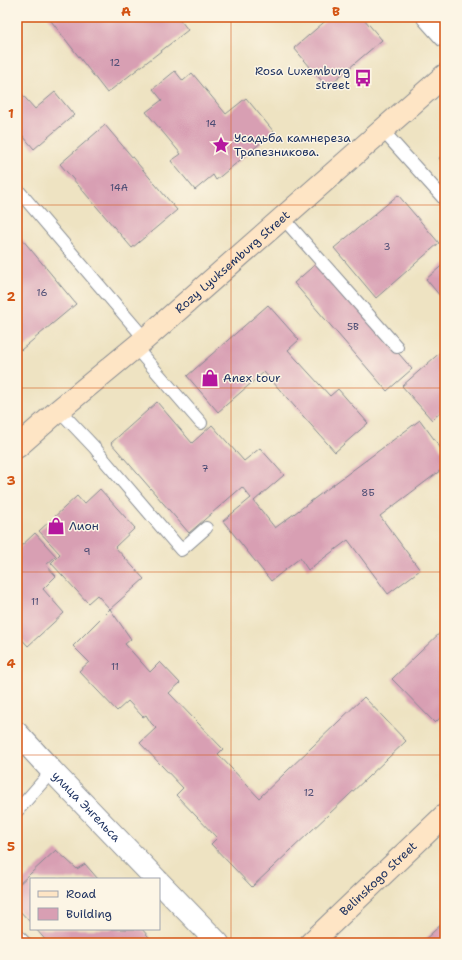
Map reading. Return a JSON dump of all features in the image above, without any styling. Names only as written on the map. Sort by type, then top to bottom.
[{"type":"main road","name":"Rozy Lyuksemburg Street","points":[[17,447],[140,343],[445,75]]},
{"type":"main road","name":"Belinskogo Street","points":[[311,943],[445,814]]},
{"type":"street","points":[[428,17],[445,36]]},
{"type":"street","name":"улица Энгельса","points":[[17,733],[52,772],[155,878]]},
{"type":"street","points":[[160,883],[218,943]]},
{"type":"lane","points":[[383,131],[445,200]]},
{"type":"lane","points":[[17,189],[140,343],[201,423]]},
{"type":"lane","points":[[283,218],[397,347]]},
{"type":"lane","points":[[59,410],[95,448],[181,550],[206,528]]},
{"type":"lane","points":[[17,811],[52,772]]},
{"type":"lane","points":[[17,935],[25,943]]},
{"type":"building","points":[[48,17],[178,17],[188,30],[107,93]]},
{"type":"building","points":[[330,17],[367,17],[364,19],[382,40],[327,87],[294,48]]},
{"type":"building","points":[[175,71],[183,81],[192,73],[226,114],[246,98],[274,132],[216,180],[213,175],[195,190],[171,161],[181,154],[146,112],[162,100],[153,89]]},
{"type":"building","points":[[19,91],[35,109],[55,92],[74,115],[34,149],[17,129],[17,92]]},
{"type":"building","points":[[105,125],[177,210],[132,248],[60,164]]},
{"type":"building","points":[[445,153],[445,166],[439,158]]},
{"type":"building","points":[[398,195],[439,243],[376,298],[334,248]]},
{"type":"building","points":[[17,233],[76,304],[21,350],[17,345]]},
{"type":"building","points":[[319,261],[412,369],[387,391],[294,283]]},
{"type":"building","points":[[445,263],[445,302],[426,279]]},
{"type":"building","points":[[268,305],[299,340],[288,350],[330,396],[338,389],[368,423],[335,452],[264,372],[218,412],[187,376]]},
{"type":"building","points":[[443,350],[445,352],[445,408],[432,420],[402,386]]},
{"type":"building","points":[[157,402],[192,443],[212,425],[244,461],[260,448],[284,475],[254,501],[275,528],[420,420],[445,454],[445,467],[380,516],[420,570],[388,594],[348,540],[308,570],[300,558],[271,581],[223,521],[251,498],[242,487],[189,533],[111,443]]},
{"type":"building","points":[[100,489],[135,528],[115,547],[144,579],[110,609],[97,595],[88,603],[51,563],[60,554],[39,531],[77,496],[84,504]]},
{"type":"building","points":[[35,533],[56,556],[46,565],[56,576],[43,589],[64,613],[28,646],[17,634],[17,550]]},
{"type":"building","points":[[110,609],[131,639],[125,644],[150,672],[160,662],[180,683],[169,693],[223,749],[218,754],[259,798],[364,697],[406,741],[252,887],[211,844],[217,838],[176,795],[183,788],[140,743],[156,728],[146,715],[143,717],[128,701],[117,711],[79,671],[89,662],[73,646]]},
{"type":"building","points":[[445,628],[445,713],[435,723],[392,679]]},
{"type":"building","points":[[56,850],[77,869],[85,864],[97,878],[30,878],[30,922],[17,908],[17,886]]},
{"type":"building","points":[[445,921],[445,943],[421,943]]},
{"type":"building","points":[[37,930],[143,930],[154,943],[48,943]]},
{"type":"place","name":"Rosa Luxemburg street","points":[[363,78]]},
{"type":"place","name":"Усадьба камнереза Трапезникова.","points":[[221,145]]},
{"type":"place","name":"Anex tour","points":[[210,378]]},
{"type":"place","name":"Лион","points":[[56,526]]}]
